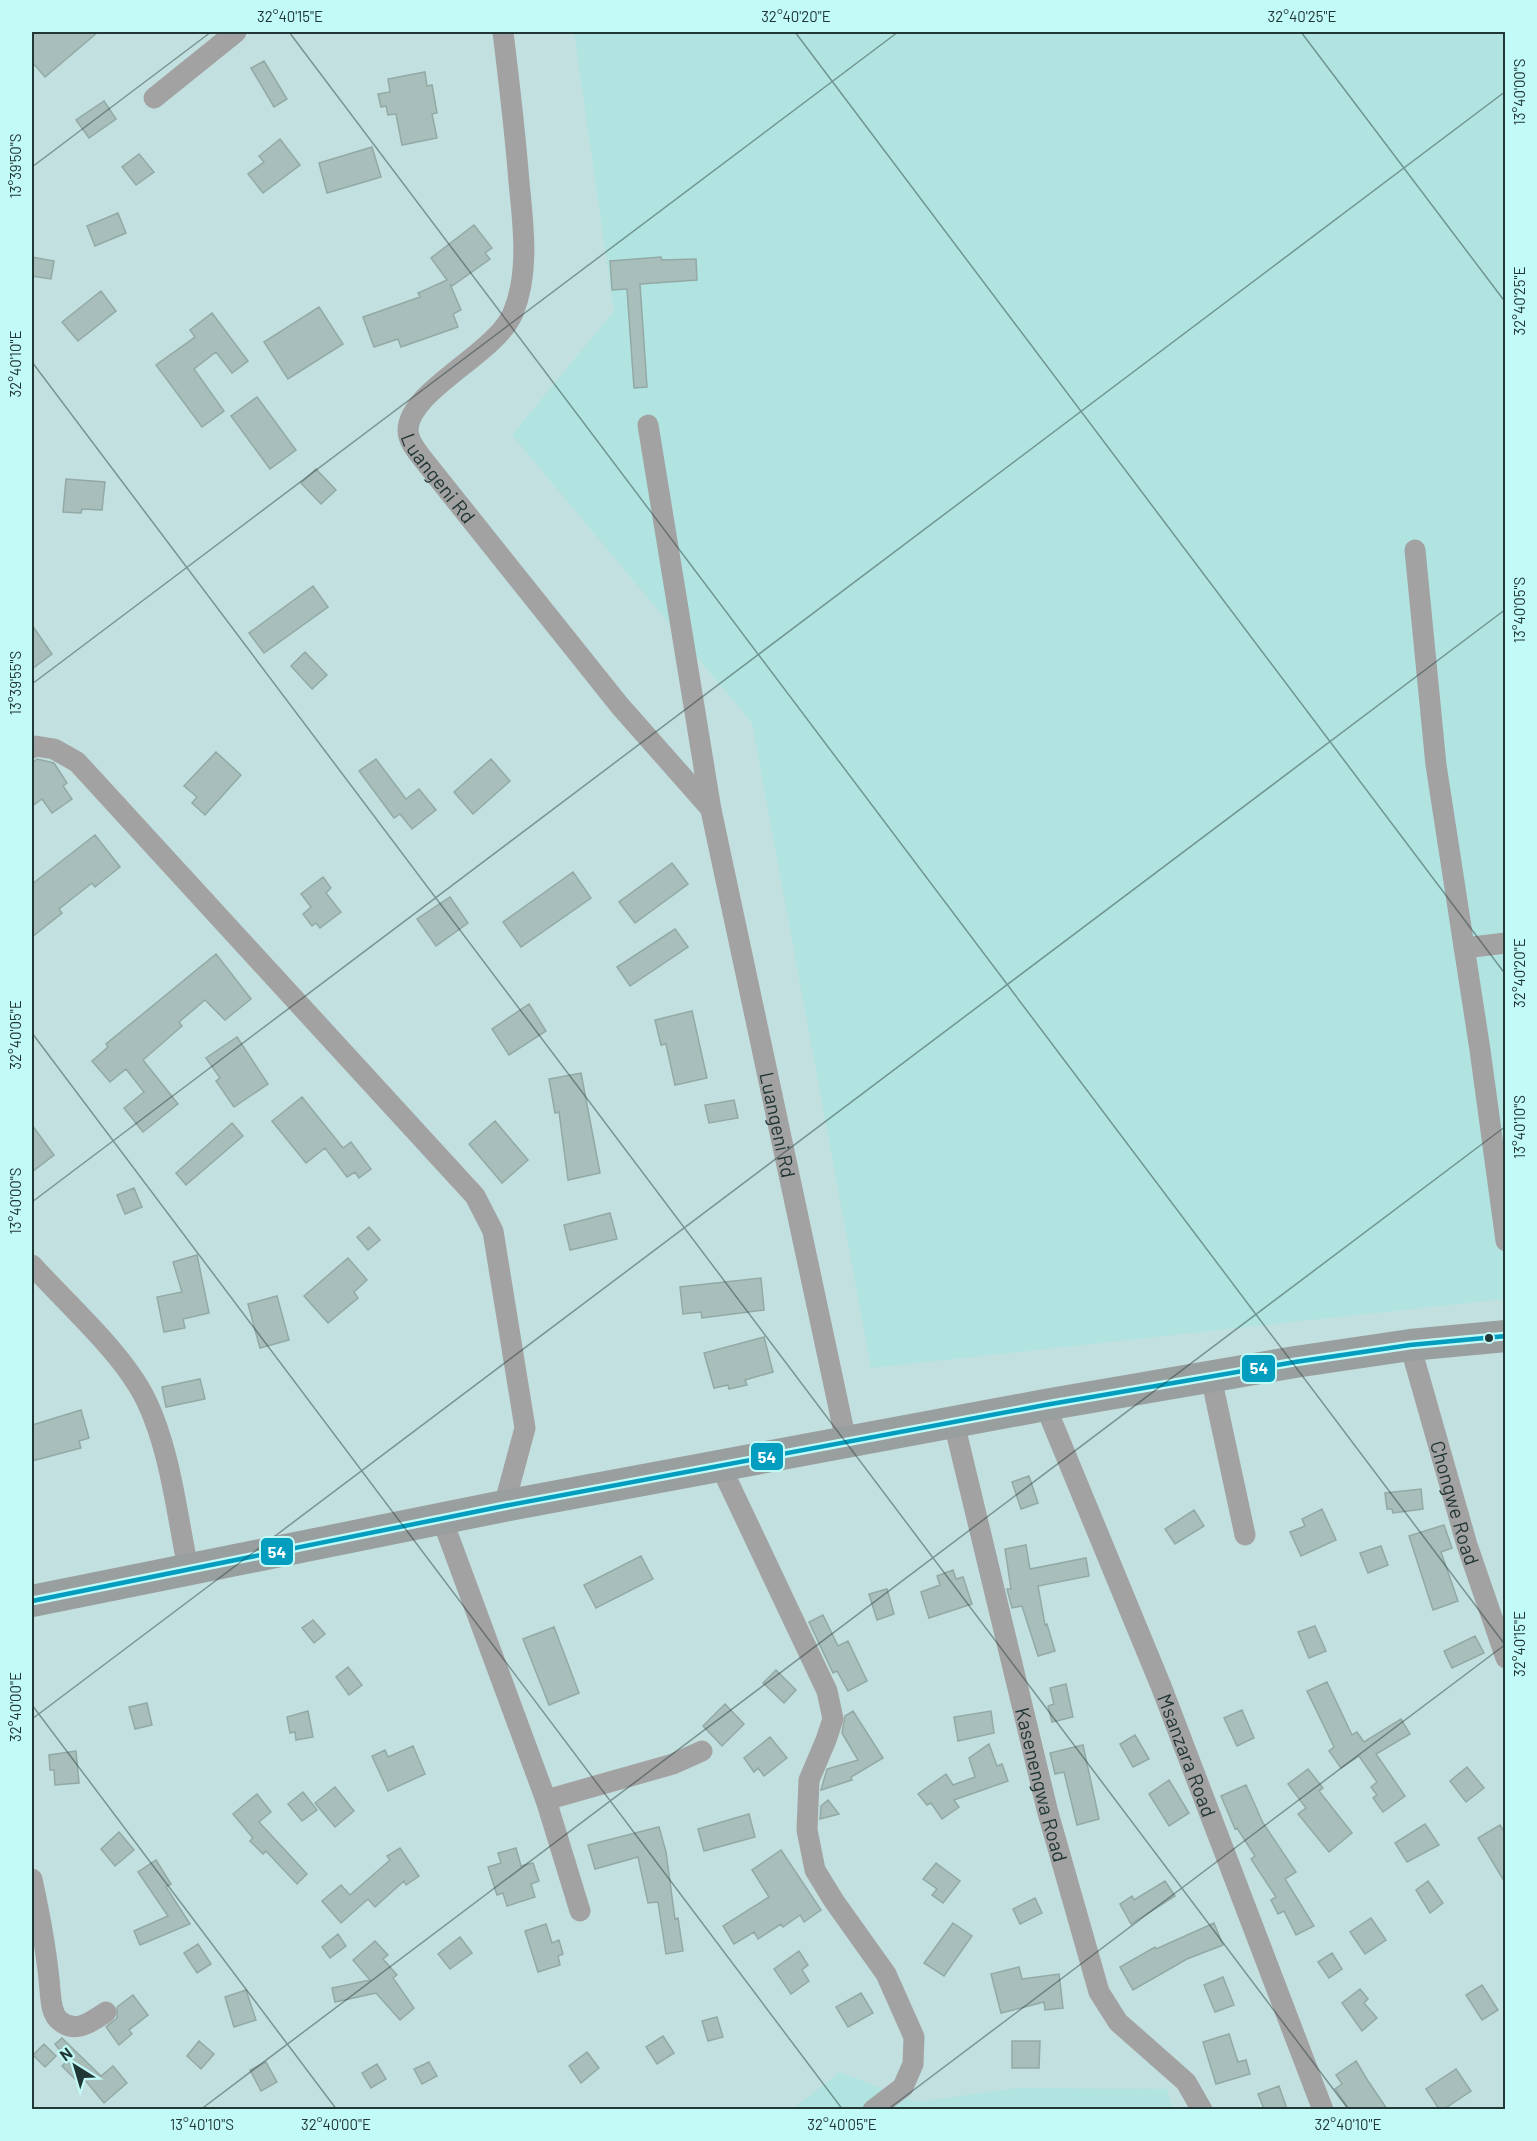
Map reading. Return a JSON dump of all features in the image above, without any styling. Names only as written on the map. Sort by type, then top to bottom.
[{"type":"highway","points":[[32,1601],[504,1506],[1045,1405],[1410,1345],[1506,1336]]},
{"type":"street","points":[[154,98],[236,32]]},
{"type":"street","name":"Luangeni Rd","points":[[503,32],[523,226],[522,278],[518,298],[513,314],[494,340],[418,406],[409,427],[409,438],[422,458],[620,706],[711,810]]},
{"type":"street","name":"Luangeni Rd","points":[[648,425],[711,810],[846,1441]]},
{"type":"street","points":[[1414,550],[1436,765],[1506,1241]]},
{"type":"street","points":[[32,748],[35,746],[54,749],[77,762],[475,1196],[493,1231],[525,1428],[504,1506]]},
{"type":"street","points":[[1464,948],[1506,943]]},
{"type":"street","points":[[32,1265],[128,1369],[146,1401],[160,1435],[188,1568]]},
{"type":"street","name":"Chongwe Road","points":[[1410,1345],[1467,1545],[1506,1658]]},
{"type":"street","points":[[1211,1377],[1245,1535]]},
{"type":"street","name":"Msanzara Road","points":[[1045,1405],[1161,1686],[1323,2109]]},
{"type":"street","name":"Kasenengwa Road","points":[[954,1423],[1048,1813],[1099,1992],[1118,2022],[1186,2082],[1202,2109]]},
{"type":"street","points":[[721,1467],[827,1691],[832,1719],[826,1740],[808,1780],[807,1830],[815,1870],[886,1974],[914,2037],[913,2064],[903,2087],[873,2109]]},
{"type":"street","points":[[442,1519],[546,1800],[580,1911]]},
{"type":"street","points":[[546,1800],[673,1764],[702,1751]]},
{"type":"street","points":[[32,1879],[45,1937],[52,2006],[58,2019],[69,2026],[83,2027],[106,2012]]},
{"type":"shaded area","points":[[574,32],[1505,32],[1505,1299],[871,1368],[752,723],[512,435],[614,311]]},
{"type":"shaded area","points":[[840,2072],[917,2102],[1018,2088],[1167,2089],[1173,2109],[791,2110]]},
{"type":"building","points":[[32,32],[98,32],[45,77],[32,62]]},
{"type":"building","points":[[264,61],[287,99],[274,107],[251,68]]},
{"type":"building","points":[[425,72],[427,86],[432,85],[437,113],[432,114],[437,138],[402,145],[396,114],[388,115],[386,106],[381,107],[378,94],[390,92],[388,79]]},
{"type":"building","points":[[104,101],[116,119],[89,138],[76,120]]},
{"type":"building","points":[[280,139],[300,165],[263,193],[248,174],[264,162],[259,156]]},
{"type":"building","points":[[372,147],[381,177],[327,193],[319,163]]},
{"type":"building","points":[[139,154],[154,172],[136,185],[122,167]]},
{"type":"building","points":[[118,213],[126,233],[95,246],[87,226]]},
{"type":"building","points":[[474,225],[492,248],[485,253],[490,259],[452,286],[450,284],[461,310],[453,314],[458,327],[401,347],[398,339],[374,347],[363,317],[420,297],[418,293],[447,280],[431,258]]},
{"type":"building","points":[[32,257],[54,261],[51,279],[32,276]]},
{"type":"building","points":[[661,257],[662,260],[696,259],[697,280],[640,284],[647,387],[634,388],[627,289],[612,290],[610,261]]},
{"type":"building","points":[[101,291],[116,311],[78,341],[62,322]]},
{"type":"building","points":[[319,307],[343,344],[288,379],[264,342]]},
{"type":"building","points":[[212,313],[248,361],[232,373],[216,352],[194,369],[224,411],[202,427],[156,365],[195,337],[190,330]]},
{"type":"building","points":[[257,397],[296,450],[270,469],[231,416]]},
{"type":"building","points":[[316,469],[336,490],[321,504],[301,483]]},
{"type":"building","points":[[66,479],[105,482],[102,510],[82,509],[81,513],[63,512]]},
{"type":"building","points":[[313,586],[328,607],[264,653],[249,633]]},
{"type":"building","points":[[32,625],[52,654],[32,669]]},
{"type":"building","points":[[305,652],[327,675],[312,689],[291,666]]},
{"type":"building","points":[[216,752],[241,775],[205,815],[192,803],[197,797],[184,786]]},
{"type":"building","points":[[37,759],[54,763],[67,783],[63,786],[72,799],[52,813],[42,799],[32,806],[32,763]]},
{"type":"building","points":[[376,759],[406,799],[419,789],[436,810],[412,829],[400,814],[394,818],[359,771]]},
{"type":"building","points":[[491,759],[510,781],[473,814],[454,792]]},
{"type":"building","points":[[95,835],[120,867],[95,887],[92,883],[59,909],[62,913],[32,937],[32,884]]},
{"type":"building","points":[[672,863],[688,884],[635,923],[619,902]]},
{"type":"building","points":[[573,872],[591,898],[521,947],[503,922]]},
{"type":"building","points":[[323,877],[331,888],[326,893],[341,912],[320,928],[316,923],[312,926],[303,914],[311,907],[301,894]]},
{"type":"building","points":[[450,897],[468,923],[436,946],[417,919]]},
{"type":"building","points":[[675,929],[688,947],[630,986],[617,967]]},
{"type":"building","points":[[216,954],[251,999],[225,1020],[205,1000],[179,1022],[182,1026],[143,1060],[178,1104],[143,1132],[124,1108],[144,1092],[126,1069],[110,1082],[92,1061],[108,1047],[106,1044]]},
{"type":"building","points":[[529,1004],[546,1031],[509,1055],[492,1029]]},
{"type":"building","points":[[692,1011],[707,1078],[675,1085],[666,1044],[661,1045],[655,1020]]},
{"type":"building","points":[[237,1037],[268,1084],[234,1107],[216,1081],[220,1078],[206,1058]]},
{"type":"building","points":[[581,1073],[600,1173],[568,1180],[559,1112],[555,1113],[549,1079]]},
{"type":"building","points":[[302,1097],[343,1148],[351,1142],[371,1169],[359,1178],[355,1172],[347,1177],[325,1148],[306,1163],[272,1121]]},
{"type":"building","points":[[734,1100],[738,1118],[709,1123],[705,1105]]},
{"type":"building","points":[[495,1121],[528,1160],[502,1183],[469,1144]]},
{"type":"building","points":[[232,1123],[243,1136],[186,1185],[176,1173]]},
{"type":"building","points":[[32,1125],[54,1155],[32,1172]]},
{"type":"building","points":[[134,1188],[142,1207],[125,1214],[117,1195]]},
{"type":"building","points":[[610,1213],[617,1239],[570,1250],[564,1225]]},
{"type":"building","points":[[369,1227],[380,1240],[368,1250],[357,1237]]},
{"type":"building","points":[[197,1255],[209,1313],[183,1319],[185,1328],[164,1332],[157,1297],[182,1292],[173,1262]]},
{"type":"building","points":[[348,1258],[367,1280],[354,1292],[358,1298],[328,1323],[304,1296]]},
{"type":"building","points":[[761,1278],[764,1310],[702,1318],[701,1312],[683,1314],[680,1287]]},
{"type":"building","points":[[277,1296],[289,1340],[260,1348],[248,1304]]},
{"type":"building","points":[[764,1337],[773,1372],[745,1380],[747,1385],[729,1389],[728,1385],[714,1388],[704,1353]]},
{"type":"building","points":[[200,1379],[205,1399],[166,1407],[162,1387]]},
{"type":"building","points":[[81,1410],[89,1438],[79,1441],[81,1448],[32,1461],[32,1425]]},
{"type":"building","points":[[1029,1476],[1038,1503],[1021,1509],[1012,1482]]},
{"type":"building","points":[[1421,1489],[1423,1509],[1393,1513],[1392,1509],[1387,1509],[1385,1493]]},
{"type":"building","points":[[1322,1509],[1336,1540],[1301,1556],[1290,1532],[1305,1526],[1302,1519]]},
{"type":"building","points":[[1194,1510],[1204,1526],[1175,1544],[1165,1529]]},
{"type":"building","points":[[1444,1525],[1452,1548],[1441,1552],[1458,1601],[1433,1610],[1409,1536]]},
{"type":"building","points":[[1026,1545],[1030,1569],[1086,1558],[1089,1576],[1038,1586],[1045,1625],[1047,1624],[1055,1651],[1038,1656],[1022,1606],[1012,1608],[1007,1589],[1011,1589],[1005,1549]]},
{"type":"building","points":[[1381,1546],[1388,1565],[1368,1573],[1360,1553]]},
{"type":"building","points":[[641,1556],[653,1579],[596,1608],[584,1585]]},
{"type":"building","points":[[953,1570],[956,1579],[963,1577],[972,1604],[929,1618],[921,1592],[940,1585],[937,1576]]},
{"type":"building","points":[[887,1589],[894,1614],[877,1620],[869,1594]]},
{"type":"building","points":[[823,1615],[838,1646],[848,1641],[867,1681],[848,1691],[837,1671],[833,1673],[809,1622]]},
{"type":"building","points":[[313,1620],[325,1634],[314,1643],[302,1628]]},
{"type":"building","points":[[1315,1626],[1326,1651],[1309,1658],[1298,1632]]},
{"type":"building","points":[[554,1627],[579,1693],[549,1705],[523,1639]]},
{"type":"building","points":[[1475,1636],[1484,1653],[1452,1668],[1444,1651]]},
{"type":"building","points":[[348,1667],[362,1685],[349,1695],[336,1677]]},
{"type":"building","points":[[776,1670],[796,1690],[784,1703],[763,1683]]},
{"type":"building","points":[[1327,1682],[1352,1735],[1357,1732],[1364,1742],[1401,1719],[1410,1734],[1376,1754],[1405,1796],[1383,1812],[1373,1798],[1377,1795],[1371,1787],[1377,1782],[1359,1756],[1341,1768],[1329,1751],[1334,1747],[1307,1691]]},
{"type":"building","points":[[1066,1684],[1073,1717],[1052,1722],[1048,1706],[1054,1704],[1050,1688]]},
{"type":"building","points":[[147,1703],[152,1725],[135,1729],[129,1707]]},
{"type":"building","points":[[725,1704],[744,1724],[722,1746],[703,1726]]},
{"type":"building","points":[[1242,1710],[1254,1738],[1237,1746],[1224,1718]]},
{"type":"building","points":[[308,1711],[313,1737],[296,1740],[295,1732],[290,1733],[287,1717]]},
{"type":"building","points":[[853,1711],[883,1758],[851,1777],[852,1780],[821,1790],[827,1769],[858,1760],[842,1733],[845,1716]]},
{"type":"building","points":[[991,1711],[994,1733],[958,1741],[954,1717]]},
{"type":"building","points":[[1135,1735],[1149,1759],[1133,1767],[1120,1744]]},
{"type":"building","points":[[770,1737],[787,1758],[764,1776],[758,1768],[754,1772],[744,1758]]},
{"type":"building","points":[[989,1744],[997,1766],[1002,1764],[1008,1781],[954,1800],[959,1807],[942,1819],[931,1803],[927,1805],[918,1794],[946,1774],[953,1785],[975,1777],[969,1758]]},
{"type":"building","points":[[1083,1745],[1099,1819],[1077,1825],[1064,1772],[1055,1774],[1050,1753]]},
{"type":"building","points":[[413,1746],[425,1774],[388,1791],[372,1756],[385,1750],[388,1757]]},
{"type":"building","points":[[76,1751],[79,1783],[55,1785],[54,1770],[50,1770],[49,1755]]},
{"type":"building","points":[[1467,1767],[1484,1788],[1466,1802],[1450,1781]]},
{"type":"building","points":[[1308,1769],[1323,1788],[1319,1791],[1352,1833],[1329,1852],[1298,1814],[1306,1808],[1288,1784]]},
{"type":"building","points":[[1169,1780],[1189,1813],[1169,1826],[1149,1794]]},
{"type":"building","points":[[1246,1785],[1263,1823],[1296,1872],[1285,1879],[1314,1926],[1296,1935],[1284,1911],[1278,1914],[1271,1900],[1276,1897],[1251,1859],[1255,1856],[1237,1828],[1235,1829],[1221,1796]]},
{"type":"building","points":[[335,1787],[354,1811],[335,1827],[315,1803]]},
{"type":"building","points":[[303,1792],[317,1810],[302,1821],[288,1804]]},
{"type":"building","points":[[257,1794],[271,1812],[259,1822],[307,1874],[297,1884],[266,1851],[263,1854],[250,1841],[253,1838],[233,1814]]},
{"type":"building","points":[[828,1800],[839,1814],[820,1819],[821,1806]]},
{"type":"building","points":[[749,1814],[755,1837],[704,1851],[698,1829]]},
{"type":"building","points":[[1425,1824],[1439,1845],[1407,1862],[1395,1843]]},
{"type":"building","points":[[1500,1825],[1506,1835],[1506,1884],[1478,1838]]},
{"type":"building","points":[[659,1827],[666,1852],[675,1919],[678,1918],[683,1951],[666,1954],[658,1902],[648,1903],[638,1857],[595,1869],[588,1845]]},
{"type":"building","points":[[119,1832],[134,1850],[115,1866],[101,1849]]},
{"type":"building","points":[[400,1848],[419,1876],[406,1885],[404,1881],[375,1907],[368,1899],[341,1923],[322,1901],[341,1885],[350,1895],[390,1860],[387,1856]]},
{"type":"building","points":[[516,1848],[521,1866],[533,1863],[539,1881],[531,1884],[535,1897],[507,1906],[503,1893],[497,1895],[488,1867],[501,1863],[498,1853]]},
{"type":"building","points":[[781,1850],[821,1910],[804,1922],[800,1915],[783,1927],[781,1924],[758,1939],[754,1932],[734,1944],[723,1926],[769,1897],[752,1870]]},
{"type":"building","points":[[156,1860],[171,1884],[166,1887],[190,1924],[140,1945],[134,1931],[168,1916],[138,1872]]},
{"type":"building","points":[[936,1863],[960,1881],[943,1903],[932,1895],[937,1889],[923,1879]]},
{"type":"building","points":[[1165,1881],[1175,1896],[1131,1924],[1120,1904],[1132,1896],[1134,1900]]},
{"type":"building","points":[[1428,1881],[1443,1903],[1430,1913],[1416,1890]]},
{"type":"building","points":[[1035,1898],[1042,1913],[1020,1924],[1013,1909]]},
{"type":"building","points":[[1371,1918],[1386,1940],[1365,1954],[1350,1932]]},
{"type":"building","points":[[953,1923],[972,1936],[944,1976],[924,1963]]},
{"type":"building","points":[[1214,1923],[1223,1945],[1187,1959],[1133,1990],[1120,1967],[1155,1947],[1156,1949]]},
{"type":"building","points":[[546,1924],[552,1943],[559,1940],[563,1954],[558,1956],[560,1965],[538,1972],[525,1931]]},
{"type":"building","points":[[338,1934],[346,1946],[330,1958],[322,1947]]},
{"type":"building","points":[[460,1937],[472,1953],[450,1969],[438,1954]]},
{"type":"building","points":[[375,1941],[388,1955],[383,1959],[397,1975],[393,1978],[414,2008],[400,2020],[376,1993],[335,2002],[332,1988],[370,1980],[353,1960]]},
{"type":"building","points":[[198,1944],[211,1964],[197,1973],[184,1953]]},
{"type":"building","points":[[799,1951],[808,1965],[802,1970],[809,1981],[791,1994],[774,1969]]},
{"type":"building","points":[[1332,1953],[1342,1969],[1329,1978],[1318,1962]]},
{"type":"building","points":[[1019,1967],[1022,1979],[1059,1974],[1063,2008],[1045,2010],[1044,2002],[1001,2013],[991,1974]]},
{"type":"building","points":[[1223,1977],[1234,2005],[1215,2012],[1204,1985]]},
{"type":"building","points":[[1482,1985],[1498,2010],[1482,2020],[1466,1995]]},
{"type":"building","points":[[1360,1989],[1368,1999],[1364,2003],[1377,2018],[1362,2031],[1342,2003]]},
{"type":"building","points":[[246,1990],[256,2020],[234,2027],[225,1997]]},
{"type":"building","points":[[861,1993],[873,2013],[848,2027],[836,2007]]},
{"type":"building","points":[[133,1995],[148,2015],[129,2030],[132,2034],[119,2045],[106,2027],[117,2018],[117,2007]]},
{"type":"building","points":[[717,2017],[723,2037],[708,2041],[702,2021]]},
{"type":"building","points":[[1229,2034],[1238,2062],[1246,2060],[1250,2074],[1216,2084],[1203,2042]]},
{"type":"building","points":[[663,2036],[674,2053],[657,2064],[646,2047]]},
{"type":"building","points":[[62,2038],[101,2076],[113,2066],[127,2083],[104,2103],[80,2074],[75,2079],[62,2066],[68,2060],[55,2044]]},
{"type":"building","points":[[199,2041],[214,2054],[201,2069],[187,2056]]},
{"type":"building","points":[[1012,2041],[1040,2041],[1039,2068],[1012,2068]]},
{"type":"building","points":[[44,2044],[56,2056],[45,2067],[33,2055]]},
{"type":"building","points":[[587,2052],[599,2068],[581,2083],[569,2066]]},
{"type":"building","points":[[1356,2061],[1387,2109],[1349,2109],[1335,2089],[1342,2084],[1336,2075]]},
{"type":"building","points":[[266,2062],[277,2082],[261,2091],[250,2070]]},
{"type":"building","points":[[429,2062],[437,2076],[422,2084],[414,2069]]},
{"type":"building","points":[[377,2064],[386,2079],[371,2088],[362,2073]]},
{"type":"building","points":[[1456,2069],[1471,2091],[1444,2109],[1439,2109],[1426,2089]]},
{"type":"building","points":[[1279,2086],[1287,2109],[1264,2109],[1258,2094]]},
{"type":"transit line","name":"54","points":[[32,1601],[504,1506],[1045,1405],[1295,1362],[1410,1345],[1506,1336]]}]
